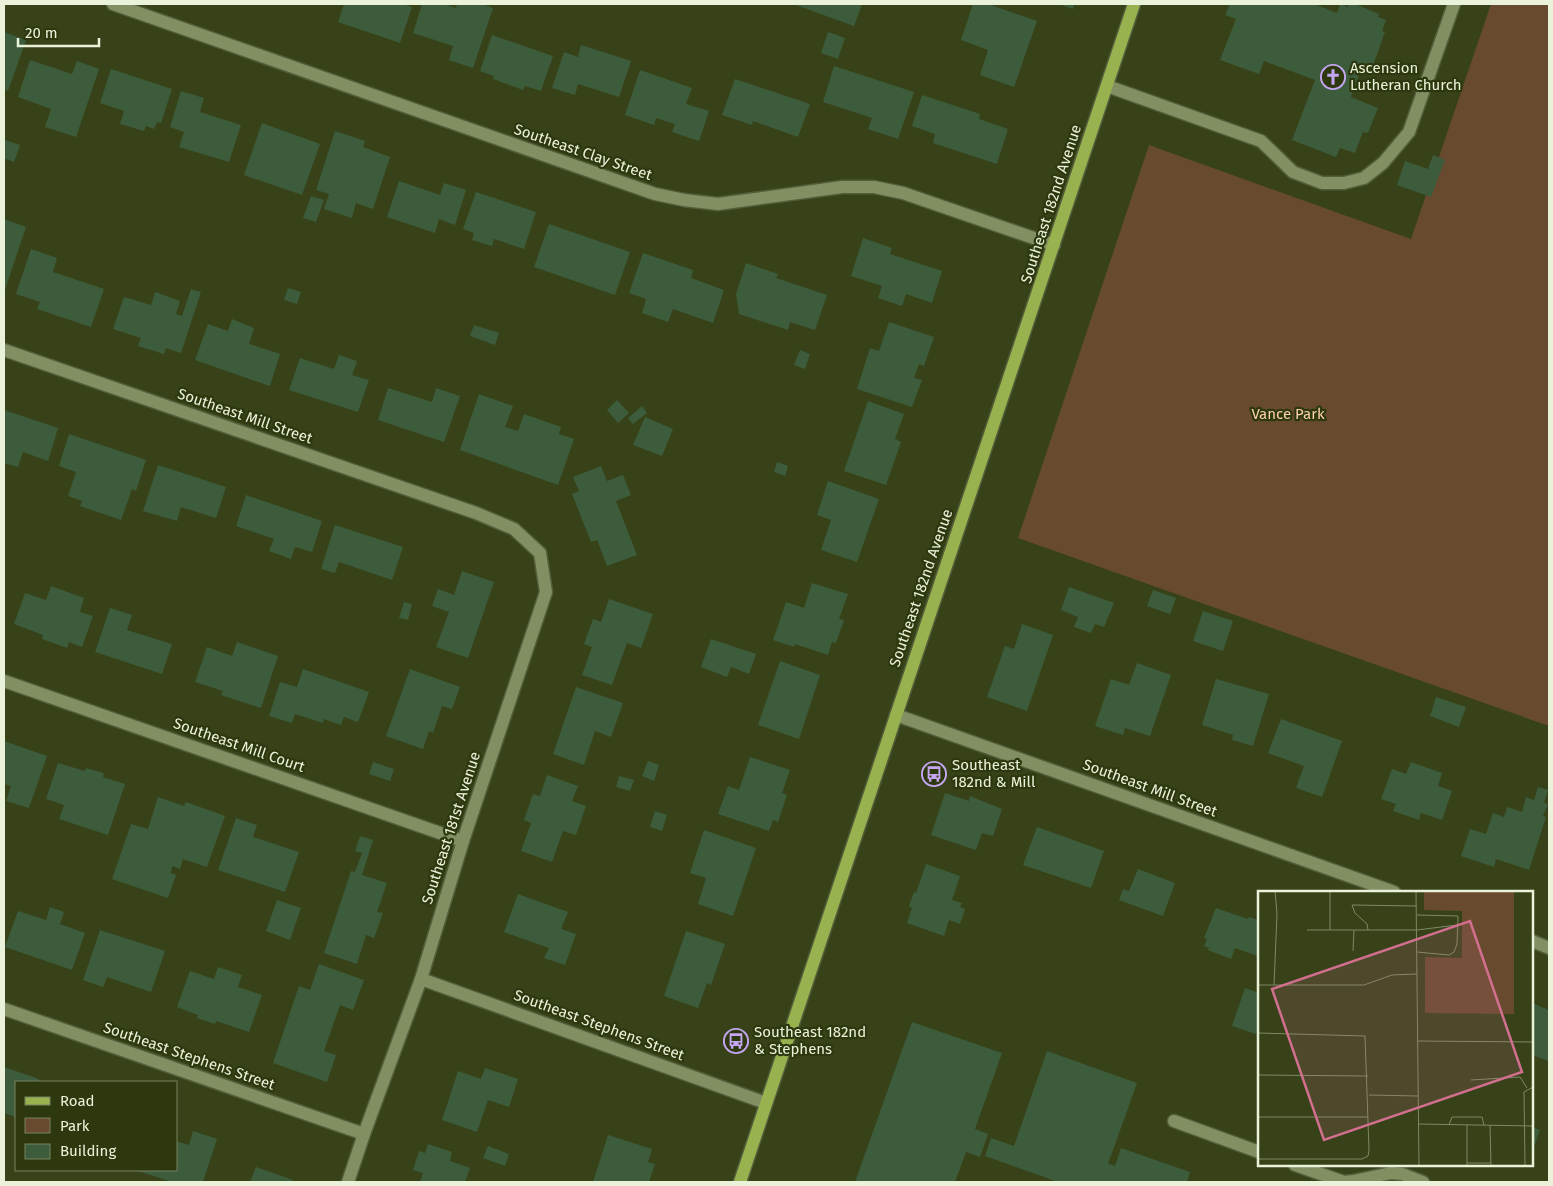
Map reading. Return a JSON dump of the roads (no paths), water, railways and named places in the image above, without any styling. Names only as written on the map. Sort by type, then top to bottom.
[{"type":"main road","name":"Southeast 182nd Avenue","points":[[740,1182],[1134,4]]},
{"type":"street","name":"Southeast Clay Street","points":[[113,4],[655,194],[718,204],[842,187],[874,187],[903,193],[1054,245]]},
{"type":"street","points":[[1107,86],[1261,141],[1293,172],[1322,183],[1344,183],[1364,178],[1383,163],[1409,132],[1454,4]]},
{"type":"street","name":"Southeast Mill Street","points":[[4,350],[476,514]]},
{"type":"street","name":"Southeast 181st Avenue","points":[[348,1182],[421,979],[463,841],[546,592],[540,553],[514,529],[476,514]]},
{"type":"street","name":"Southeast Mill Court","points":[[4,680],[463,841]]},
{"type":"street","name":"Southeast Mill Street","points":[[896,715],[1391,891]]},
{"type":"street","points":[[1533,941],[1549,948]]},
{"type":"street","name":"Southeast Stephens Street","points":[[421,979],[766,1103]]},
{"type":"street","name":"Southeast Stephens Street","points":[[4,1009],[364,1134]]},
{"type":"street","points":[[1174,1121],[1258,1152]]},
{"type":"street","points":[[1299,1166],[1344,1182],[1391,1173],[1402,1174],[1423,1182]]},
{"type":"place","name":"Ascension Lutheran Church","points":[[1333,77]]},
{"type":"place","name":"Southeast 182nd & Mill","points":[[934,774]]},
{"type":"place","name":"Southeast 182nd & Stephens","points":[[736,1041]]},
{"type":"park label","name":"Vance Park","points":[[1288,414]]}]
